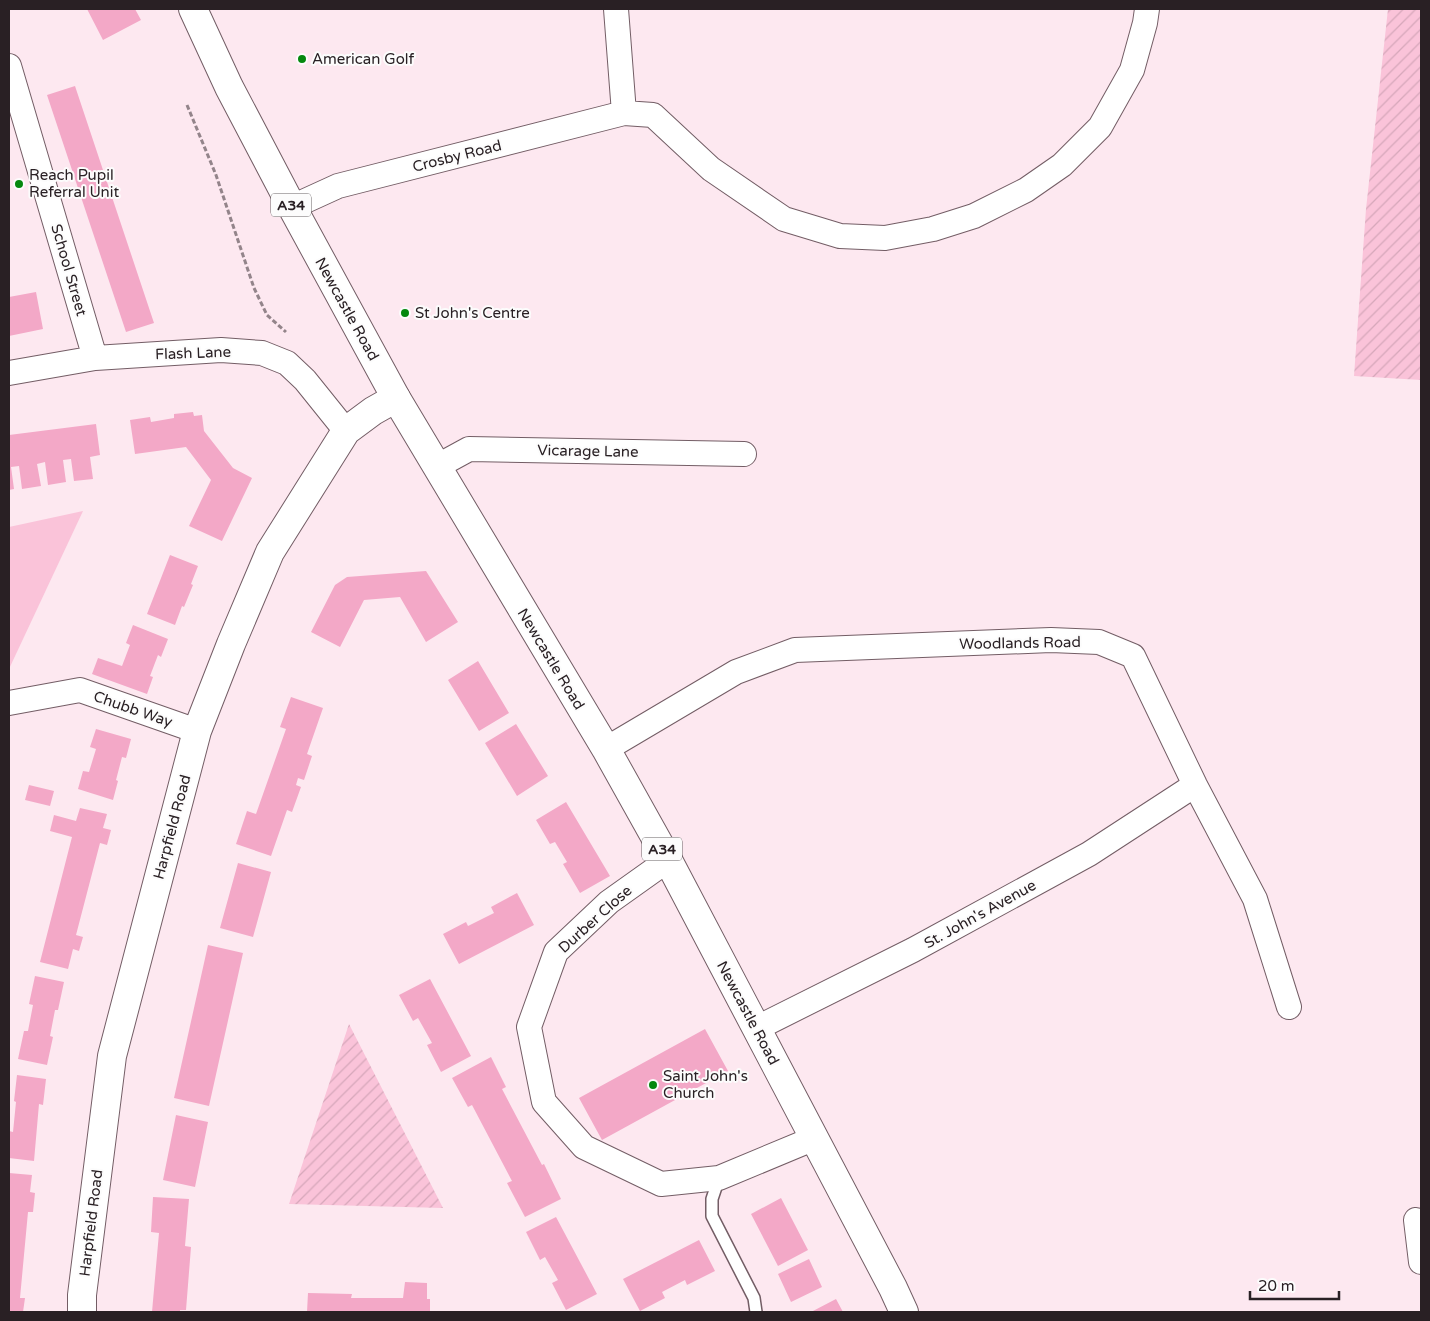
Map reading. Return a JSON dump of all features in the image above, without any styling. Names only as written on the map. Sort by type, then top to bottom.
[{"type":"main road","name":"Newcastle Road","points":[[193,9],[229,87],[396,398],[606,750],[668,860],[904,1312]]},
{"type":"main road","name":"Harpfield Road","points":[[82,1312],[82,1295],[112,1056],[197,732],[231,644],[270,552],[346,431],[396,398]]},
{"type":"street","points":[[616,9],[624,113]]},
{"type":"street","name":"Crosby Road","points":[[292,207],[338,186],[624,113],[653,115],[712,169],[784,219],[840,236],[885,238],[932,230],[974,216],[1026,190],[1062,165],[1100,127],[1132,70],[1147,9]]},
{"type":"street","name":"School Street","points":[[9,66],[95,358]]},
{"type":"street","name":"Flash Lane","points":[[9,373],[95,358],[221,350],[262,353],[287,363],[305,380],[346,431]]},
{"type":"street","name":"Vicarage Lane","points":[[436,467],[468,449],[744,454]]},
{"type":"street","name":"Woodlands Road","points":[[606,750],[736,672],[795,650],[1051,640],[1099,642],[1133,656],[1195,786],[1255,899],[1289,1007]]},
{"type":"street","name":"Chubb Way","points":[[9,703],[80,690],[197,732]]},
{"type":"street","name":"St. John's Avenue","points":[[756,1028],[913,950],[1089,854],[1195,786]]},
{"type":"street","name":"Durber Close","points":[[668,860],[609,902],[556,952],[529,1027],[544,1102],[584,1148],[661,1184],[719,1178],[814,1138]]},
{"type":"street","points":[[1416,1220],[1421,1262]]},
{"type":"lane","points":[[719,1178],[712,1199],[712,1216],[754,1298],[756,1312]]},
{"type":"path","points":[[188,105],[216,175],[254,288],[267,315],[290,335]]},
{"type":"shaded area","points":[[1388,9],[1421,9],[1421,380],[1354,376],[1366,209]]},
{"type":"shaded area","points":[[83,511],[9,669],[9,527]]},
{"type":"shaded area","points":[[349,1024],[443,1208],[289,1204]]},
{"type":"building","points":[[87,9],[135,9],[141,20],[103,40]]},
{"type":"building","points":[[75,86],[154,323],[126,332],[47,95]]},
{"type":"building","points":[[36,292],[43,329],[9,336],[9,297]]},
{"type":"building","points":[[193,412],[194,416],[202,415],[204,431],[233,468],[252,478],[222,541],[189,526],[211,480],[186,447],[135,454],[130,420],[150,417],[151,422],[174,418],[174,414]]},
{"type":"building","points":[[96,424],[100,455],[90,457],[93,479],[74,481],[71,459],[63,460],[66,482],[48,485],[45,462],[37,464],[41,486],[22,489],[19,466],[11,467],[14,489],[9,490],[9,435]]},
{"type":"building","points":[[170,555],[198,566],[191,584],[193,585],[175,625],[147,614]]},
{"type":"building","points":[[426,571],[458,622],[426,642],[400,597],[364,600],[340,647],[311,632],[335,585],[347,577]]},
{"type":"building","points":[[133,625],[168,639],[161,657],[158,655],[150,676],[153,677],[147,694],[92,674],[98,658],[122,666],[130,645],[126,643]]},
{"type":"building","points":[[478,661],[509,713],[479,731],[448,680]]},
{"type":"building","points":[[291,697],[323,708],[307,754],[312,756],[304,780],[298,778],[296,785],[301,787],[292,812],[287,810],[271,856],[236,844],[247,811],[256,814],[286,729],[280,727]]},
{"type":"building","points":[[516,724],[548,776],[517,796],[485,743]]},
{"type":"building","points":[[96,729],[131,739],[126,758],[122,757],[113,800],[78,789],[83,771],[89,772],[96,749],[90,747]]},
{"type":"building","points":[[29,785],[54,791],[50,806],[25,800]]},
{"type":"building","points":[[566,802],[610,876],[580,893],[563,864],[567,862],[555,842],[550,844],[536,820]]},
{"type":"building","points":[[80,808],[107,814],[103,828],[111,830],[107,845],[100,843],[76,935],[83,937],[79,951],[73,949],[68,969],[40,962],[72,837],[50,831],[54,815],[76,821]]},
{"type":"building","points":[[238,863],[271,872],[253,937],[220,928]]},
{"type":"building","points":[[517,893],[534,925],[459,964],[443,934],[466,922],[468,926],[494,913],[491,907]]},
{"type":"building","points":[[208,945],[243,953],[209,1106],[174,1098]]},
{"type":"building","points":[[35,976],[64,982],[58,1010],[55,1010],[50,1036],[53,1037],[47,1065],[18,1059],[24,1031],[28,1031],[33,1005],[29,1004]]},
{"type":"building","points":[[430,979],[471,1056],[441,1072],[427,1045],[432,1043],[418,1018],[413,1021],[399,995]]},
{"type":"building","name":"Saint John's Church","points":[[705,1029],[728,1071],[602,1140],[579,1098]]},
{"type":"building","points":[[491,1057],[506,1087],[502,1089],[542,1165],[544,1164],[561,1199],[525,1217],[507,1183],[512,1181],[472,1105],[468,1107],[452,1078]]},
{"type":"building","points":[[17,1075],[46,1079],[43,1105],[39,1104],[34,1161],[9,1158],[9,1131],[13,1132]]},
{"type":"building","points":[[176,1115],[208,1122],[195,1187],[163,1180]]},
{"type":"building","points":[[9,1173],[32,1175],[30,1192],[35,1193],[33,1212],[28,1212],[20,1298],[25,1298],[23,1312],[9,1312]]},
{"type":"building","points":[[153,1197],[189,1199],[185,1246],[191,1247],[186,1310],[180,1310],[180,1312],[152,1312],[159,1233],[151,1232]]},
{"type":"building","points":[[781,1198],[808,1250],[778,1266],[751,1214]]},
{"type":"building","points":[[556,1217],[597,1294],[566,1310],[552,1283],[558,1280],[545,1257],[540,1260],[526,1232]]},
{"type":"building","points":[[699,1240],[715,1271],[687,1285],[685,1280],[662,1292],[665,1298],[640,1311],[623,1279]]},
{"type":"building","points":[[809,1259],[822,1287],[791,1302],[778,1274]]},
{"type":"building","points":[[405,1282],[427,1283],[427,1299],[430,1299],[430,1312],[307,1312],[308,1293],[352,1294],[351,1298],[403,1298]]},
{"type":"building","points":[[836,1299],[843,1312],[811,1312]]},
{"type":"place","name":"American Golf","points":[[302,59]]},
{"type":"place","name":"Reach Pupil Referral Unit","points":[[19,184]]},
{"type":"place","name":"St John's Centre","points":[[405,313]]},
{"type":"place","name":"Saint John's Church","points":[[653,1085]]}]
